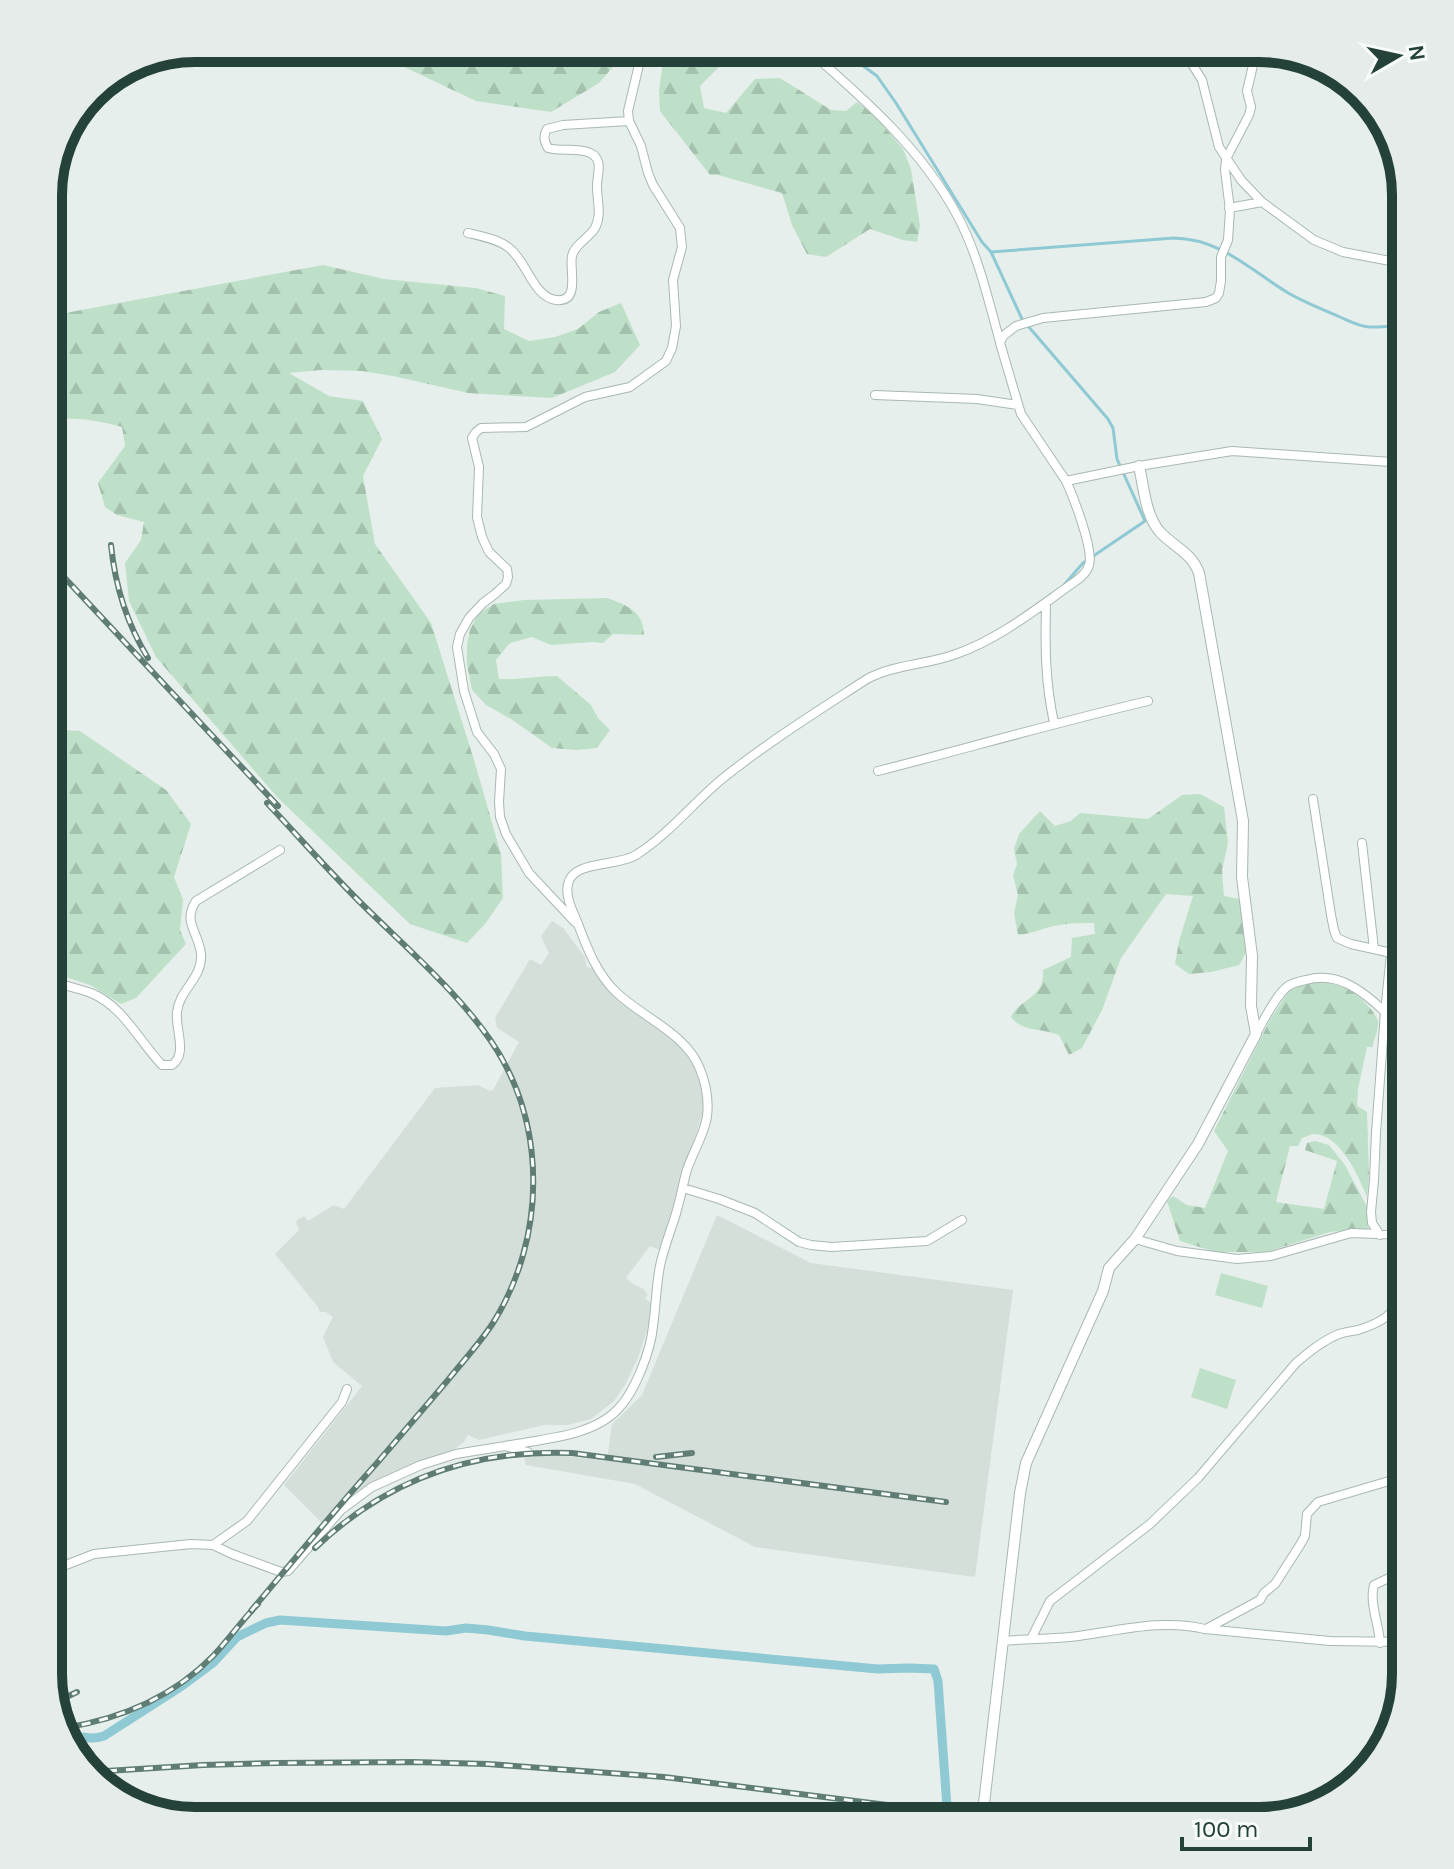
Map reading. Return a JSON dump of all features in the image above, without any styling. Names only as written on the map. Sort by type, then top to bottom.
[{"type":"street","points":[[579,926],[529,873],[506,834],[500,817],[501,769],[477,732],[469,711],[457,647],[469,618],[506,584],[508,577],[507,569],[489,552],[479,527],[479,467],[472,438],[476,432],[490,426],[526,427],[585,397],[630,387],[666,361],[672,348],[676,326],[673,280],[682,247],[680,228],[653,185],[641,146],[629,121],[628,111],[640,62]]},
{"type":"street","points":[[62,1567],[94,1554],[191,1544],[213,1545],[281,1572],[288,1571],[341,1510],[372,1487],[421,1465],[456,1454],[584,1430],[598,1425],[621,1406],[633,1386],[653,1329],[660,1264],[693,1152],[707,1120],[708,1102],[704,1082],[691,1052],[615,991],[598,970],[568,897],[568,882],[573,873],[580,868],[622,862],[638,854],[744,761],[867,679],[879,673],[953,656],[970,649],[999,634],[1084,574],[1090,557],[1089,543],[1066,481],[1021,414],[974,256],[958,218],[936,181],[897,132],[822,62]]},
{"type":"street","points":[[1191,62],[1202,80],[1219,147],[1241,180],[1262,202],[1314,240],[1343,252],[1392,261]]},
{"type":"street","points":[[1000,343],[1003,336],[1026,323],[1043,318],[1206,302],[1216,298],[1221,281],[1221,257],[1228,240],[1226,159],[1249,115],[1251,107],[1247,91],[1254,62]]},
{"type":"street","points":[[468,233],[509,247],[540,291],[549,298],[565,299],[571,294],[573,285],[571,257],[594,230],[599,219],[599,168],[595,156],[589,152],[548,148],[544,134],[547,129],[563,125],[629,121]]},
{"type":"street","points":[[1229,208],[1262,202]]},
{"type":"street","points":[[875,395],[977,399],[1018,405]]},
{"type":"street","points":[[1066,481],[1232,451],[1392,462]]},
{"type":"street","points":[[1139,466],[1149,512],[1158,530],[1194,561],[1199,573],[1243,821],[1242,877],[1252,956],[1251,1006],[1256,1034]]},
{"type":"street","points":[[1046,603],[1045,667],[1054,723]]},
{"type":"street","points":[[878,771],[1148,701]]},
{"type":"street","points":[[1313,799],[1337,938],[1391,954],[1371,1212],[1372,1223],[1380,1235]]},
{"type":"street","points":[[1362,843],[1374,949]]},
{"type":"street","points":[[62,984],[93,994],[106,1002],[119,1013],[162,1065],[172,1065],[179,1059],[179,1001],[200,966],[201,956],[189,916],[190,909],[196,901],[280,850]]},
{"type":"street","points":[[984,1807],[1026,1463],[1103,1291],[1109,1268],[1135,1239],[1198,1144],[1256,1034],[1288,986],[1315,977],[1340,980],[1366,994],[1385,1012]]},
{"type":"street","points":[[683,1188],[755,1213],[799,1242],[811,1245],[832,1247],[927,1241],[962,1220]]},
{"type":"street","points":[[1135,1239],[1177,1251],[1237,1259],[1271,1256],[1351,1233],[1392,1235]]},
{"type":"street","points":[[1031,1639],[1050,1601],[1150,1524],[1198,1478],[1296,1363],[1313,1348],[1340,1333],[1369,1326],[1392,1312]]},
{"type":"street","points":[[213,1545],[247,1521],[342,1402],[347,1389]]},
{"type":"street","points":[[505,1446],[528,1452]]},
{"type":"street","points":[[1205,1629],[1260,1600],[1275,1584],[1305,1536],[1307,1514],[1318,1502],[1392,1480]]},
{"type":"street","points":[[1380,1643],[1372,1593],[1374,1585],[1392,1577]]},
{"type":"street","points":[[1002,1641],[1070,1637],[1145,1626],[1188,1625],[1330,1641],[1392,1643]]},
{"type":"shaded area","points":[[552,921],[563,928],[585,957],[587,967],[594,969],[640,1015],[681,1048],[699,1078],[704,1102],[660,1250],[650,1246],[626,1278],[644,1289],[648,1295],[645,1298],[652,1304],[652,1315],[638,1358],[614,1401],[591,1419],[568,1425],[544,1425],[479,1440],[468,1435],[453,1450],[352,1494],[324,1525],[284,1485],[362,1386],[333,1362],[323,1337],[333,1317],[320,1312],[275,1254],[299,1230],[296,1221],[304,1216],[308,1221],[334,1205],[344,1209],[435,1088],[478,1085],[493,1090],[519,1042],[497,1028],[495,1018],[530,959],[541,965],[549,953],[541,936]]},
{"type":"shaded area","points":[[717,1215],[811,1263],[1013,1290],[975,1577],[755,1547],[635,1484],[526,1465],[524,1458],[542,1453],[607,1461],[612,1424],[642,1395]]},
{"type":"green space","points":[[399,62],[617,62],[599,83],[551,112],[476,101]]},
{"type":"green space","points":[[663,62],[723,62],[700,86],[704,108],[726,113],[755,79],[780,78],[831,110],[846,111],[857,102],[875,116],[903,149],[911,169],[920,226],[917,242],[870,229],[826,257],[807,254],[792,225],[782,193],[710,175],[660,111]]},
{"type":"green space","points":[[323,265],[384,279],[476,288],[505,296],[504,329],[529,341],[578,329],[599,312],[621,303],[640,345],[615,372],[552,398],[468,393],[362,371],[289,373],[329,396],[363,401],[382,439],[363,476],[375,544],[431,623],[501,854],[503,898],[467,943],[410,924],[278,798],[156,657],[129,601],[125,563],[141,540],[144,522],[117,515],[105,507],[98,483],[125,446],[122,427],[85,419],[62,419],[62,314]]},
{"type":"green space","points":[[607,598],[627,606],[637,615],[644,635],[613,634],[603,643],[551,645],[532,637],[510,643],[496,660],[499,679],[557,676],[591,705],[610,730],[597,748],[552,748],[486,705],[472,690],[467,644],[478,614],[494,604],[524,600]]},
{"type":"green space","points":[[62,730],[80,731],[166,790],[191,824],[174,877],[183,900],[180,930],[186,944],[136,998],[121,1004],[90,985],[62,976]]},
{"type":"green space","points":[[1200,794],[1224,807],[1228,843],[1222,870],[1224,896],[1240,899],[1247,951],[1239,965],[1189,974],[1175,964],[1193,896],[1166,894],[1121,958],[1102,1010],[1082,1048],[1069,1055],[1059,1035],[1016,1022],[1011,1017],[1039,988],[1043,970],[1071,957],[1072,938],[1095,934],[1094,923],[1085,923],[1054,926],[1018,935],[1014,913],[1018,895],[1013,875],[1017,864],[1014,849],[1019,834],[1040,811],[1055,826],[1071,821],[1080,813],[1148,819],[1182,795]]},
{"type":"green space","points":[[1312,982],[1350,990],[1370,1008],[1378,1022],[1372,1047],[1367,1047],[1358,1089],[1357,1106],[1367,1112],[1367,1197],[1354,1168],[1340,1149],[1332,1141],[1314,1134],[1302,1138],[1298,1146],[1290,1146],[1276,1202],[1324,1209],[1337,1161],[1305,1150],[1307,1143],[1315,1141],[1329,1145],[1345,1165],[1367,1207],[1368,1230],[1330,1232],[1266,1252],[1216,1252],[1180,1241],[1167,1201],[1173,1196],[1187,1205],[1205,1208],[1228,1151],[1214,1131],[1270,1020],[1288,992]]},
{"type":"green space","points":[[1221,1273],[1268,1286],[1262,1308],[1215,1295]]},
{"type":"green space","points":[[1200,1368],[1236,1380],[1227,1409],[1191,1397]]},
{"type":"waterway","points":[[859,62],[877,76],[896,103],[991,252],[1174,238],[1191,240],[1222,250],[1290,294],[1351,322],[1366,327],[1392,326]]},
{"type":"waterway","points":[[991,252],[1022,319],[1108,419],[1113,428],[1117,459],[1145,521],[1083,563],[1064,585]]},
{"type":"waterway","points":[[78,1737],[104,1736],[213,1663],[237,1637],[266,1623],[280,1620],[446,1631],[466,1628],[878,1669],[934,1669],[938,1681],[947,1807]]},
{"type":"railway","points":[[111,545],[123,604],[148,658]]},
{"type":"railway","points":[[62,575],[278,806]]},
{"type":"railway","points":[[251,1611],[493,1323],[523,1255],[531,1219],[533,1182],[531,1145],[523,1109],[510,1074],[491,1041],[448,989],[354,896],[267,803]]},
{"type":"railway","points":[[315,1548],[371,1503],[433,1473],[500,1456],[535,1453],[572,1453],[946,1502]]},
{"type":"railway","points":[[656,1457],[692,1453]]},
{"type":"railway","points":[[73,1726],[125,1712],[181,1683],[213,1656],[258,1604]]},
{"type":"railway","points":[[65,1698],[77,1692]]},
{"type":"railway","points":[[104,1771],[275,1763],[488,1764],[664,1777],[903,1807]]}]
